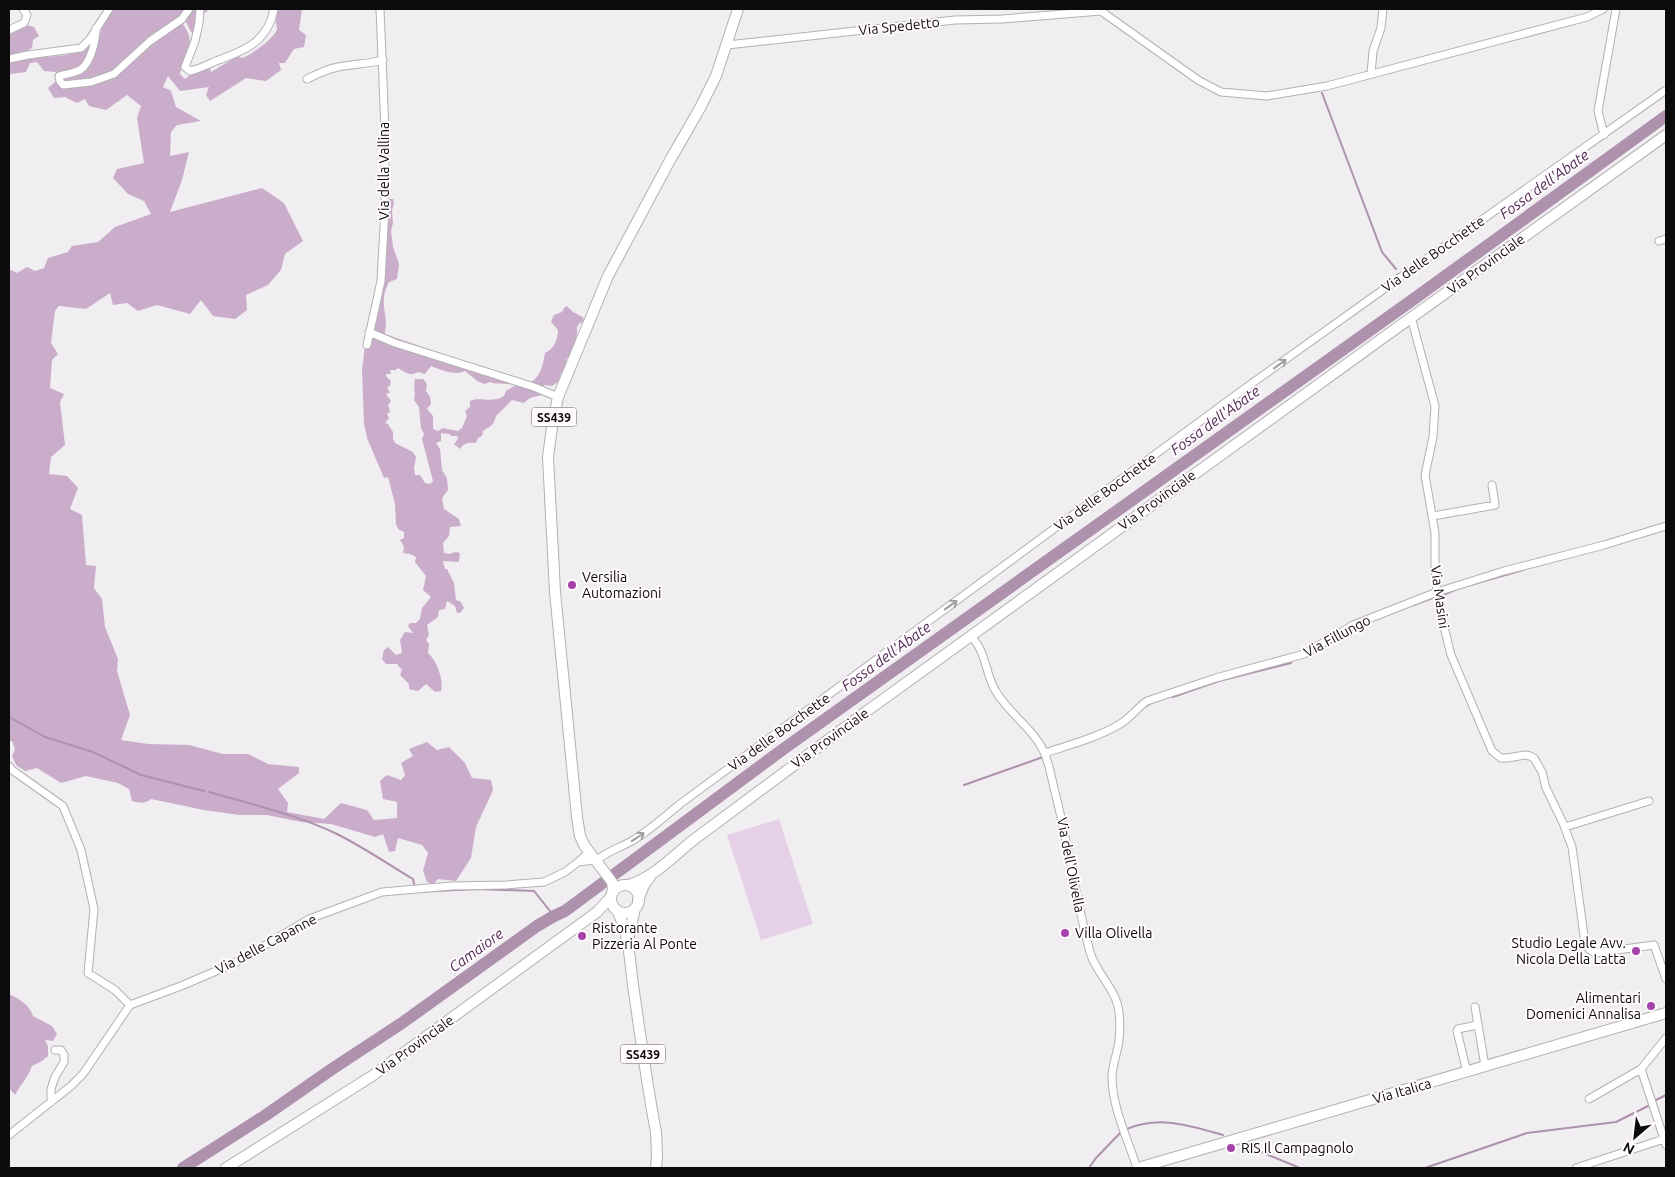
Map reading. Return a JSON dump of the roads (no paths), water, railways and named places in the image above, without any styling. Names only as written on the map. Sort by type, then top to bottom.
[{"type":"main road","name":"SS439","points":[[612,882],[583,842],[578,826],[555,592],[548,457],[552,427],[558,397],[608,276],[716,76],[738,9]]},
{"type":"main road","name":"Via Provinciale","points":[[625,885],[640,881],[653,873],[682,848],[970,636],[1666,135]]},
{"type":"main road","name":"Via Provinciale","points":[[628,940],[644,885],[653,873]]},
{"type":"main road","points":[[612,882],[625,885],[637,892],[637,904],[628,912],[616,909],[612,904],[611,895],[613,889],[612,882]]},
{"type":"main road","points":[[611,895],[615,888],[625,885]]},
{"type":"main road","name":"Via Provinciale","points":[[597,912],[611,895]]},
{"type":"main road","name":"Via Provinciale","points":[[226,1168],[372,1076],[597,912],[603,909],[616,909]]},
{"type":"main road","name":"SS439","points":[[616,909],[624,925],[628,940],[633,985],[656,1132],[656,1168]]},
{"type":"main road","name":"Via Italica","points":[[1137,1168],[1666,1013]]},
{"type":"street","points":[[9,30],[24,23],[27,14],[23,9]]},
{"type":"street","points":[[9,59],[28,54],[81,48],[90,39],[109,9]]},
{"type":"street","points":[[96,28],[96,41],[81,70],[59,76],[60,81],[64,85],[91,82],[114,74],[150,41],[182,19],[189,9]]},
{"type":"street","points":[[200,9],[195,41],[185,67],[190,71],[228,57],[253,45],[264,35],[274,9]]},
{"type":"street","name":"Via della Vallina","points":[[367,345],[381,281],[385,209],[383,60],[380,9]]},
{"type":"street","points":[[1371,74],[1372,51],[1381,28],[1383,9]]},
{"type":"street","points":[[1101,10],[1198,80],[1220,92],[1267,96],[1327,86],[1587,17],[1603,9]]},
{"type":"street","points":[[1604,135],[1598,111],[1616,9]]},
{"type":"street","name":"Via Spedetto","points":[[726,45],[954,20],[1002,19],[1101,10]]},
{"type":"street","points":[[307,79],[324,70],[383,60]]},
{"type":"street","name":"Via delle Bocchette","points":[[594,859],[648,830],[680,804],[1244,389],[1666,90]]},
{"type":"street","name":"Via Masini","points":[[1411,317],[1435,406],[1433,437],[1425,475],[1433,516],[1437,592],[1451,655],[1492,751],[1501,758],[1525,755],[1534,758],[1542,772],[1546,788],[1565,827],[1572,847],[1585,943],[1595,953],[1654,945],[1666,979]]},
{"type":"street","points":[[369,332],[395,343],[534,387],[558,397]]},
{"type":"street","points":[[1433,516],[1495,505],[1492,485]]},
{"type":"street","name":"Via Fillungo","points":[[1044,752],[1077,742],[1121,724],[1147,702],[1216,678],[1304,654],[1353,625],[1437,592],[1504,571],[1604,545],[1666,526]]},
{"type":"street","name":"Via dell'Olivella","points":[[970,636],[980,646],[994,690],[1008,710],[1033,735],[1044,752],[1066,836],[1082,920],[1091,955],[1109,984],[1118,1008],[1119,1039],[1112,1075],[1113,1088],[1115,1100],[1137,1168]]},
{"type":"street","points":[[9,766],[63,806],[84,857],[94,909],[88,974],[115,990],[130,1005],[83,1074],[72,1086],[9,1135]]},
{"type":"street","points":[[1565,827],[1649,801]]},
{"type":"street","name":"Via delle Capanne","points":[[130,1005],[235,963],[309,919],[369,896],[382,892],[409,889],[471,885],[506,886],[544,882],[565,872],[578,862],[594,859]]},
{"type":"street","points":[[1476,1007],[1477,1025],[1485,1066]]},
{"type":"street","points":[[1467,1072],[1457,1031],[1458,1029],[1477,1025]]},
{"type":"street","points":[[1589,1099],[1641,1069],[1666,1038]]},
{"type":"street","points":[[51,1102],[51,1089],[64,1062],[64,1055],[61,1050],[55,1050]]},
{"type":"street","points":[[1576,1168],[1665,1142],[1641,1069]]},
{"type":"waterway","points":[[1322,93],[1382,252],[1396,269]]},
{"type":"waterway","name":"Fossa dell'Abate","points":[[183,1168],[266,1115],[402,1023],[537,926],[565,911],[782,750],[1411,301],[1666,116]]},
{"type":"waterway","points":[[1467,586],[1523,570]]},
{"type":"waterway","points":[[1441,596],[1457,589]]},
{"type":"waterway","points":[[1414,605],[1435,597]]},
{"type":"waterway","points":[[1348,632],[1361,626]]},
{"type":"waterway","points":[[1308,656],[1341,637]]},
{"type":"waterway","points":[[1173,697],[1219,681],[1291,663]]},
{"type":"waterway","points":[[1145,707],[1151,703]]},
{"type":"waterway","points":[[9,717],[45,737],[93,752],[141,775],[204,791]]},
{"type":"waterway","points":[[964,785],[1043,757]]},
{"type":"waterway","points":[[209,792],[322,827],[366,850],[413,879],[415,888]]},
{"type":"waterway","points":[[416,892],[477,889],[534,891],[554,916]]},
{"type":"waterway","points":[[1656,1100],[1666,1095]]},
{"type":"waterway","points":[[1425,1168],[1527,1133],[1616,1122],[1648,1106]]},
{"type":"waterway","points":[[1127,1129],[1139,1125],[1163,1122],[1187,1125],[1223,1135]]},
{"type":"waterway","points":[[1089,1168],[1121,1132]]},
{"type":"waterway","points":[[1247,1146],[1300,1168]]},
{"type":"place","name":"Versilia Automazioni","points":[[572,585]]},
{"type":"place","name":"Villa Olivella","points":[[1065,933]]},
{"type":"place","name":"Ristorante Pizzeria Al Ponte","points":[[582,936]]},
{"type":"place","name":"Studio Legale Avv. Nicola Della Latta","points":[[1636,951]]},
{"type":"place","name":"Alimentari Domenici Annalisa","points":[[1651,1006]]},
{"type":"place","name":"RIS Il Campagnolo","points":[[1231,1148]]},
{"type":"water label","name":"Camaiore","points":[[476,950]]}]
